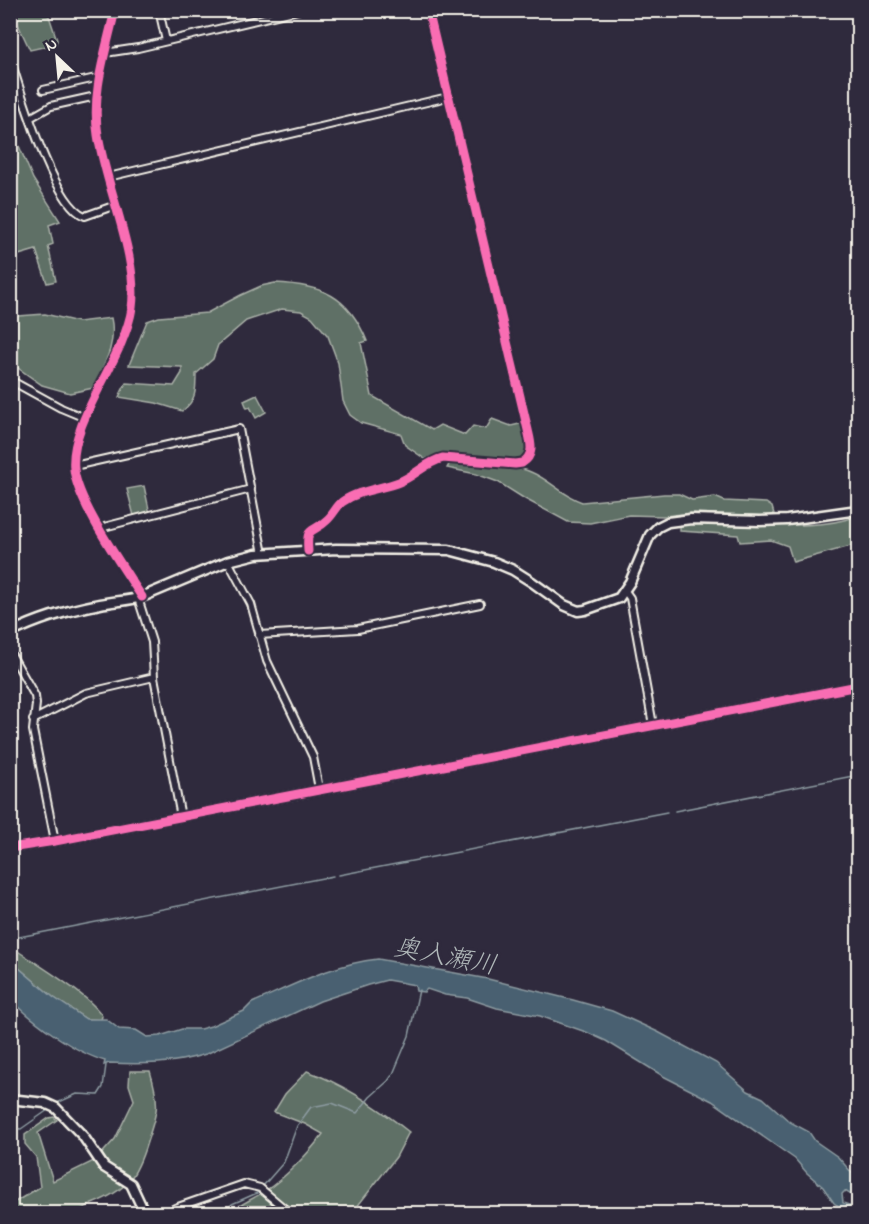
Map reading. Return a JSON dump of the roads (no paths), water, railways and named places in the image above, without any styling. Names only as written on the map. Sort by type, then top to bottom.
[{"type":"main road","points":[[10,633],[43,618],[99,604],[140,597],[240,557],[308,551],[396,549],[460,552],[513,570],[564,605],[578,610],[597,608],[615,601],[625,591],[650,535],[658,527],[668,522],[691,519],[778,520],[817,517],[858,510]]},
{"type":"main road","points":[[10,1099],[52,1106],[83,1136],[104,1167],[131,1184],[145,1214]]},
{"type":"street","points":[[115,10],[96,96],[98,135],[131,272],[132,306],[120,348],[85,418],[76,449],[74,466],[80,492],[140,597],[152,642],[154,677],[181,817]]},
{"type":"street","points":[[159,10],[166,41]]},
{"type":"street","points":[[105,53],[298,10]]},
{"type":"street","points":[[308,551],[309,532],[326,521],[341,503],[368,491],[398,483],[434,460],[443,458],[515,464],[522,463],[531,454],[532,447],[428,10]]},
{"type":"street","points":[[10,58],[47,165],[75,211],[85,216],[116,205]]},
{"type":"street","points":[[43,90],[100,77]]},
{"type":"street","points":[[30,118],[51,106],[96,96]]},
{"type":"street","points":[[108,177],[448,97]]},
{"type":"street","points":[[10,380],[61,408],[85,418]]},
{"type":"street","points":[[74,466],[239,429],[263,554]]},
{"type":"street","points":[[100,528],[251,489]]},
{"type":"street","points":[[228,561],[251,604],[267,661],[314,757],[319,789]]},
{"type":"street","points":[[625,591],[630,598],[653,725]]},
{"type":"street","points":[[259,635],[358,629],[480,604]]},
{"type":"street","points":[[10,652],[35,696],[33,730],[55,841]]},
{"type":"street","points":[[33,720],[86,693],[154,677]]},
{"type":"street","points":[[10,848],[858,686]]},
{"type":"street","points":[[165,1214],[175,1208],[240,1185],[260,1188],[291,1214]]},
{"type":"water","points":[[10,958],[53,997],[86,1019],[106,1019],[119,1029],[136,1030],[147,1037],[160,1036],[182,1029],[200,1029],[211,1026],[244,1011],[252,1003],[314,976],[345,965],[378,959],[488,979],[612,1011],[716,1063],[748,1091],[763,1098],[790,1122],[809,1132],[815,1141],[838,1157],[858,1180],[858,1199],[845,1191],[842,1194],[843,1203],[858,1208],[858,1213],[843,1209],[834,1203],[823,1187],[795,1159],[712,1101],[663,1076],[606,1041],[540,1016],[497,1008],[427,989],[424,992],[416,991],[415,985],[387,980],[320,1001],[206,1054],[170,1062],[104,1065],[105,1061],[80,1051],[55,1035],[11,999]]},
{"type":"waterway","points":[[675,811],[858,775]]},
{"type":"waterway","points":[[339,875],[667,812]]},
{"type":"waterway","points":[[10,935],[14,938],[333,876]]},
{"type":"waterway","points":[[263,1186],[284,1162],[297,1126],[311,1107],[332,1103],[357,1113],[388,1081],[409,1036],[419,990]]},
{"type":"waterway","points":[[57,1103],[77,1094],[98,1095],[103,1087],[106,1065]]},
{"type":"waterway","points":[[10,1128],[21,1129],[48,1110]]},
{"type":"waterway","points":[[224,1214],[232,1204],[260,1190]]},
{"type":"water label","name":"奥入瀬川","points":[[445,958]]}]
